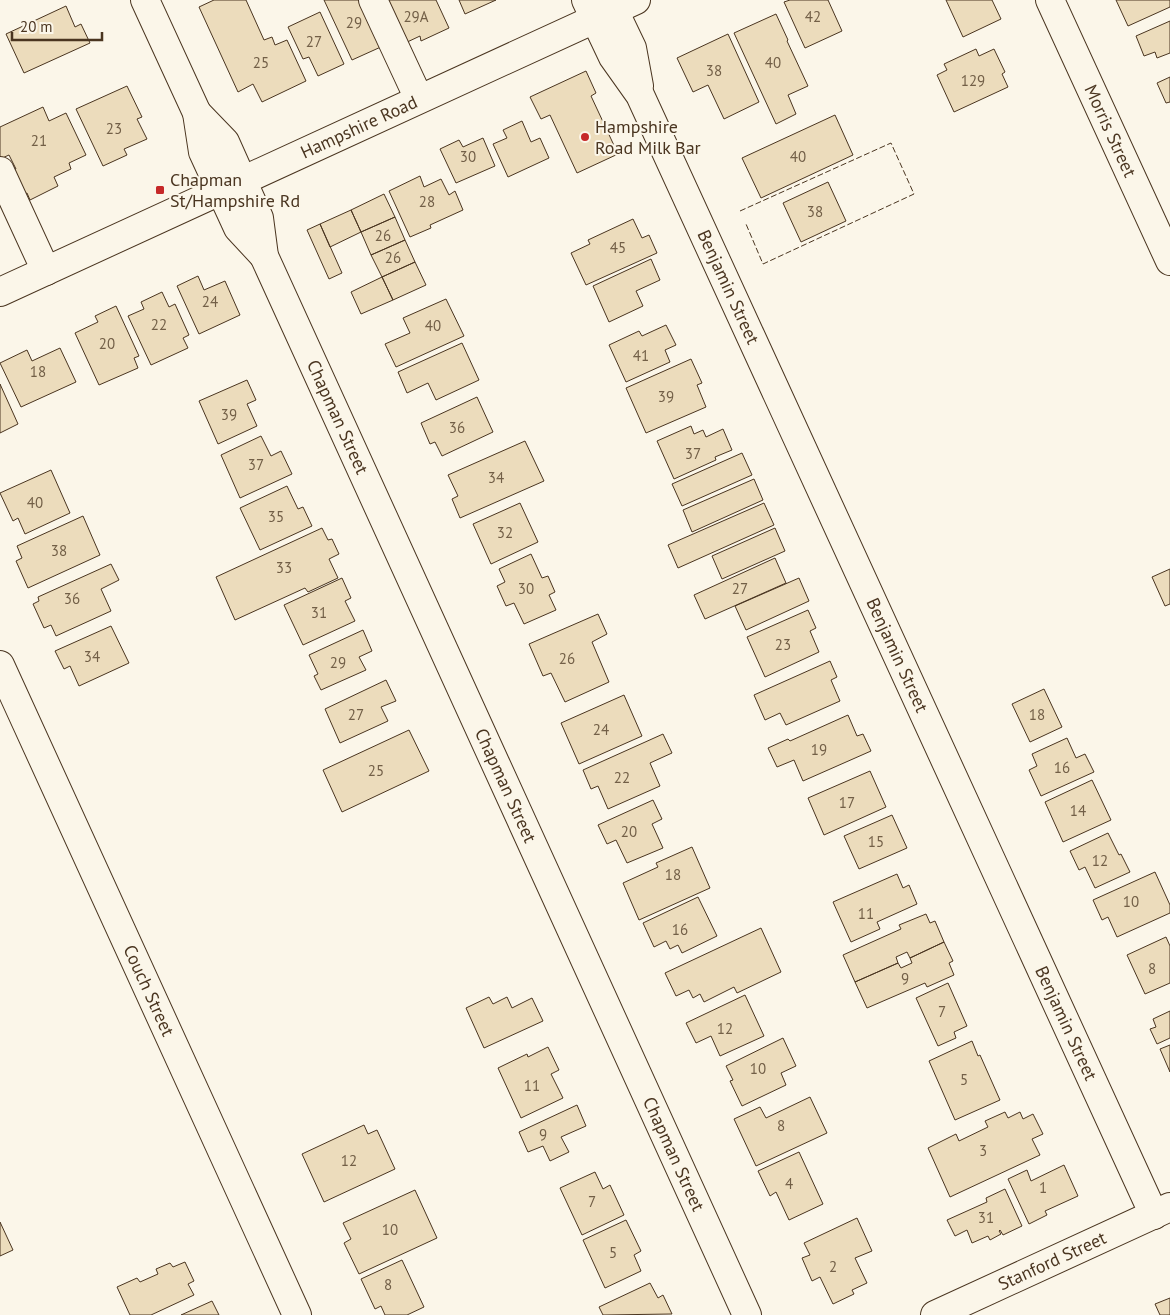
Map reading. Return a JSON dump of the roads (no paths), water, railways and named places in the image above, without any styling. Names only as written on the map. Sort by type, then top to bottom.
[{"type":"street","name":"Chapman Street","points":[[145,0],[198,113],[203,152],[259,218],[264,256],[748,1315]]},
{"type":"street","points":[[374,0],[419,99]]},
{"type":"street","name":"Morris Street","points":[[1050,0],[1170,261]]},
{"type":"street","name":"Hampshire Road","points":[[0,292],[419,99],[608,6]]},
{"type":"street","name":"Benjamin Street","points":[[608,6],[632,48],[640,95],[1162,1211]]},
{"type":"street","points":[[0,171],[46,271]]},
{"type":"street","name":"Couch Street","points":[[0,665],[297,1315]]},
{"type":"street","name":"Stanford Street","points":[[935,1315],[1162,1211]]},
{"type":"place","name":"Hampshire Road Milk Bar","points":[[585,137]]},
{"type":"place","name":"Chapman St/Hampshire Rd","points":[[160,190]]}]
